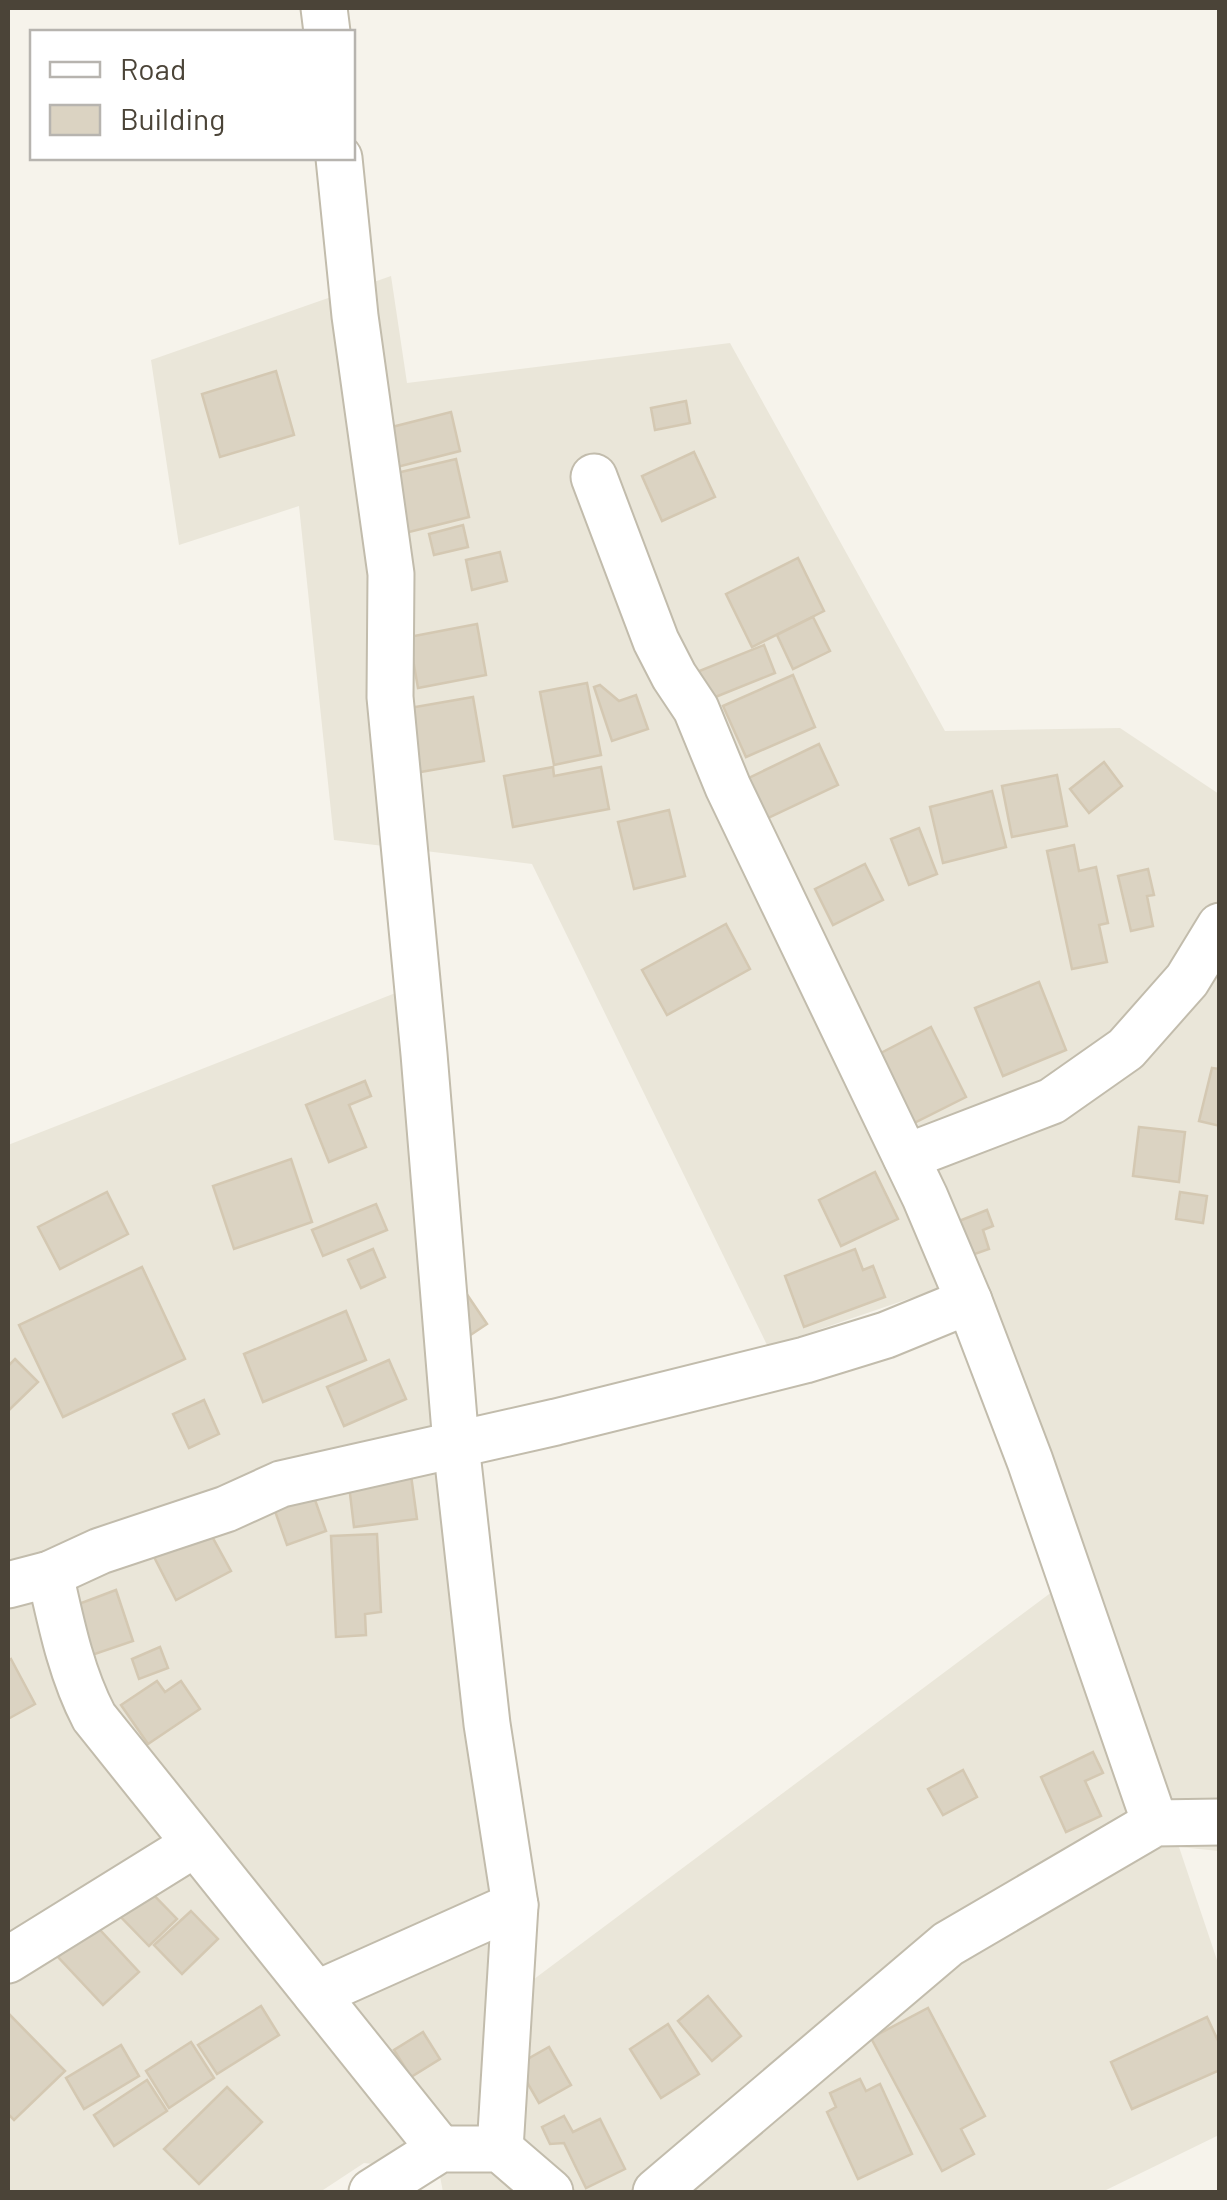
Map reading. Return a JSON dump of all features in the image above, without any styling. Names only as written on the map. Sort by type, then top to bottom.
[{"type":"street","points":[[339,160],[355,316],[390,574],[390,697],[456,1444],[487,1724],[515,1904],[500,2149]]},
{"type":"street","points":[[594,477],[656,641],[696,708],[728,787],[906,1157],[970,1301],[1030,1461],[1155,1823]]},
{"type":"street","points":[[906,1157],[1052,1102],[1126,1050],[1187,980],[1220,926]]},
{"type":"street","points":[[440,2149],[94,1717],[83,1696],[62,1630],[29,1580],[100,1551],[226,1509],[281,1484],[693,1390],[886,1336],[970,1301]]},
{"type":"street","points":[[656,2192],[948,1944],[1155,1823],[1220,1822]]},
{"type":"street","points":[[8,1960],[195,1844]]},
{"type":"street","points":[[316,1994],[515,1904]]},
{"type":"street","points":[[372,2192],[440,2149],[500,2149],[550,2192]]},
{"type":"shaded area","points":[[391,276],[407,383],[730,343],[945,731],[1120,728],[1219,794],[1219,1851],[1179,1847],[1219,1966],[1219,2135],[1102,2192],[443,2192],[439,2171],[364,2163],[320,2192],[8,2192],[8,1145],[421,983],[506,2000],[1084,1568],[984,1273],[768,1347],[532,864],[334,840],[299,506],[179,545],[151,360]]},
{"type":"building","points":[[276,371],[294,435],[220,457],[202,394]]},
{"type":"building","points":[[686,401],[690,423],[655,430],[651,408]]},
{"type":"building","points":[[451,412],[460,451],[397,467],[388,428]]},
{"type":"building","points":[[694,452],[715,497],[662,521],[642,476]]},
{"type":"building","points":[[456,459],[469,517],[397,535],[384,476]]},
{"type":"building","points":[[463,525],[468,547],[434,555],[429,534]]},
{"type":"building","points":[[500,552],[507,581],[472,590],[466,560]]},
{"type":"building","points":[[798,558],[824,611],[752,647],[726,594]]},
{"type":"building","points":[[813,617],[830,651],[793,669],[777,635]]},
{"type":"building","points":[[477,624],[486,675],[418,688],[409,637]]},
{"type":"building","points":[[764,645],[775,673],[698,704],[687,676]]},
{"type":"building","points":[[793,675],[815,727],[746,757],[723,706]]},
{"type":"building","points":[[587,683],[601,755],[554,765],[540,692]]},
{"type":"building","points":[[600,685],[619,701],[636,695],[648,729],[612,741],[594,687]]},
{"type":"building","points":[[473,697],[484,761],[409,774],[398,710]]},
{"type":"building","points":[[819,744],[838,785],[753,825],[734,785]]},
{"type":"building","points":[[1104,762],[1122,786],[1089,813],[1070,789]]},
{"type":"building","points":[[553,767],[554,776],[601,767],[609,809],[513,827],[504,776]]},
{"type":"building","points":[[1057,775],[1067,826],[1012,837],[1002,786]]},
{"type":"building","points":[[992,791],[1006,847],[943,863],[930,807]]},
{"type":"building","points":[[669,810],[685,876],[634,889],[618,822]]},
{"type":"building","points":[[919,828],[937,874],[909,885],[891,839]]},
{"type":"building","points":[[1074,845],[1079,871],[1096,867],[1108,923],[1099,925],[1107,962],[1072,969],[1047,851]]},
{"type":"building","points":[[865,864],[883,900],[833,925],[815,889]]},
{"type":"building","points":[[1148,869],[1154,895],[1147,896],[1153,926],[1131,931],[1118,876]]},
{"type":"building","points":[[726,924],[750,969],[667,1015],[642,970]]},
{"type":"building","points":[[1039,982],[1066,1050],[1003,1076],[975,1008]]},
{"type":"building","points":[[931,1027],[966,1097],[914,1123],[879,1054]]},
{"type":"building","points":[[1212,1068],[1220,1069],[1220,1126],[1199,1121]]},
{"type":"building","points":[[365,1081],[371,1096],[349,1105],[366,1147],[329,1162],[306,1105]]},
{"type":"building","points":[[1139,1127],[1185,1132],[1179,1182],[1133,1176]]},
{"type":"building","points":[[291,1159],[312,1222],[234,1249],[213,1186]]},
{"type":"building","points":[[875,1172],[898,1219],[841,1246],[819,1200]]},
{"type":"building","points":[[107,1192],[128,1234],[60,1269],[38,1227]]},
{"type":"building","points":[[1180,1192],[1207,1196],[1203,1223],[1176,1219]]},
{"type":"building","points":[[376,1204],[387,1230],[323,1256],[312,1230]]},
{"type":"building","points":[[987,1210],[993,1226],[983,1230],[989,1249],[972,1255],[959,1221]]},
{"type":"building","points":[[373,1249],[385,1277],[361,1288],[348,1260]]},
{"type":"building","points":[[855,1249],[863,1270],[873,1266],[885,1297],[804,1327],[785,1276]]},
{"type":"building","points":[[142,1267],[185,1359],[63,1417],[19,1325]]},
{"type":"building","points":[[466,1293],[487,1324],[466,1338],[446,1307]]},
{"type":"building","points":[[346,1311],[366,1360],[263,1402],[244,1354]]},
{"type":"building","points":[[15,1359],[38,1382],[8,1411],[8,1366]]},
{"type":"building","points":[[389,1360],[406,1399],[344,1426],[327,1387]]},
{"type":"building","points":[[204,1400],[219,1434],[189,1448],[173,1414]]},
{"type":"building","points":[[410,1468],[417,1519],[354,1527],[348,1477]]},
{"type":"building","points":[[309,1483],[326,1531],[287,1545],[270,1497]]},
{"type":"building","points":[[203,1520],[231,1571],[176,1600],[150,1549]]},
{"type":"building","points":[[377,1534],[381,1612],[365,1614],[366,1635],[336,1637],[331,1536]]},
{"type":"building","points":[[116,1590],[133,1641],[92,1655],[76,1605]]},
{"type":"building","points":[[160,1647],[168,1668],[139,1679],[132,1659]]},
{"type":"building","points":[[11,1659],[35,1704],[8,1719],[8,1661]]},
{"type":"building","points":[[157,1681],[165,1692],[181,1681],[200,1709],[148,1744],[121,1705]]},
{"type":"building","points":[[1093,1752],[1103,1773],[1085,1781],[1101,1816],[1066,1832],[1041,1777]]},
{"type":"building","points":[[963,1770],[977,1797],[943,1815],[928,1789]]},
{"type":"building","points":[[143,1884],[177,1919],[149,1946],[115,1911]]},
{"type":"building","points":[[191,1911],[218,1939],[182,1974],[154,1945]]},
{"type":"building","points":[[89,1918],[139,1972],[103,2005],[58,1957]]},
{"type":"building","points":[[708,1996],[741,2036],[712,2061],[678,2021]]},
{"type":"building","points":[[261,2006],[279,2035],[217,2074],[198,2045]]},
{"type":"building","points":[[928,2008],[985,2116],[961,2129],[974,2154],[942,2171],[871,2038]]},
{"type":"building","points":[[8,2013],[65,2071],[14,2120],[8,2114]]},
{"type":"building","points":[[1207,2017],[1220,2045],[1220,2070],[1132,2109],[1111,2062]]},
{"type":"building","points":[[668,2024],[699,2074],[661,2098],[630,2049]]},
{"type":"building","points":[[423,2032],[440,2059],[411,2077],[394,2050]]},
{"type":"building","points":[[191,2042],[214,2078],[169,2108],[146,2071]]},
{"type":"building","points":[[121,2045],[139,2076],[84,2109],[66,2078]]},
{"type":"building","points":[[549,2047],[571,2085],[539,2103],[517,2065]]},
{"type":"building","points":[[860,2079],[866,2091],[880,2084],[912,2154],[858,2179],[827,2112],[836,2107],[830,2093]]},
{"type":"building","points":[[147,2080],[167,2111],[114,2146],[94,2115]]},
{"type":"building","points":[[227,2087],[262,2122],[199,2184],[164,2149]]},
{"type":"building","points":[[564,2116],[573,2132],[600,2119],[625,2169],[586,2188],[564,2143],[550,2144],[542,2127]]}]
